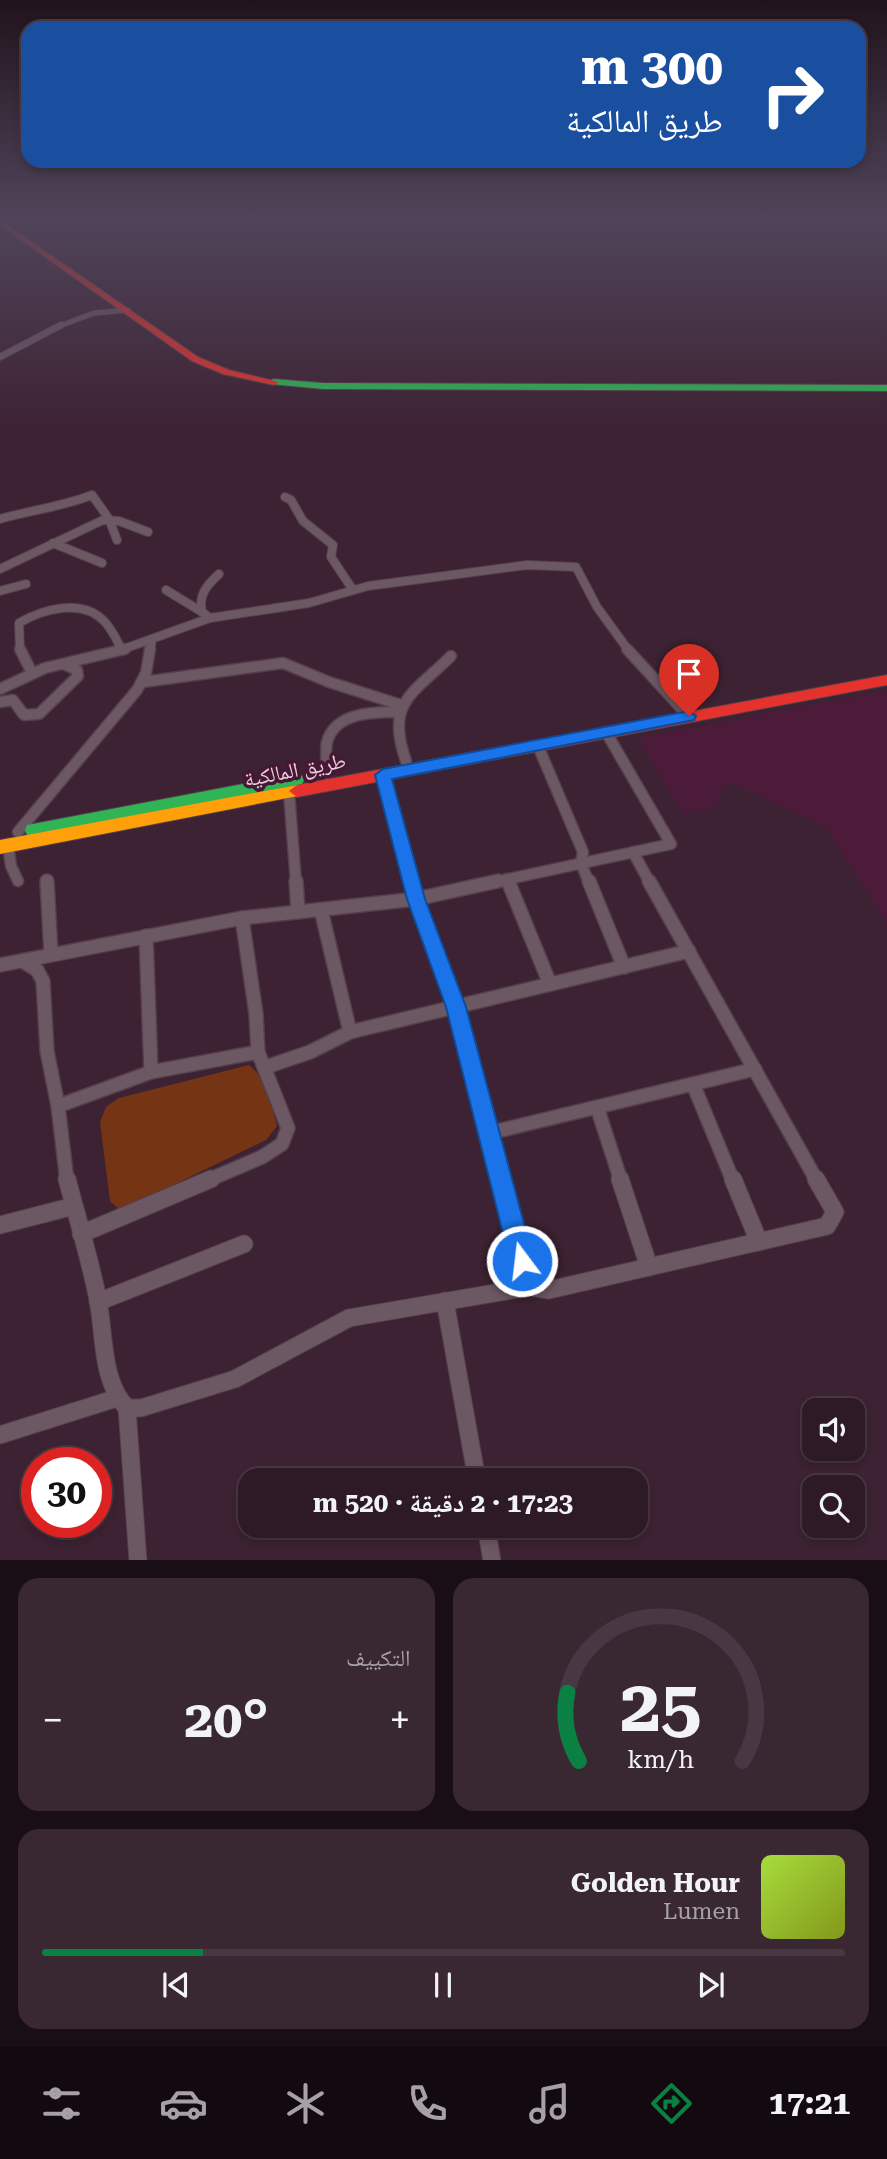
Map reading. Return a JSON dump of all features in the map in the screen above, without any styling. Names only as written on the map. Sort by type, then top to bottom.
[{"type":"street","points":[[96,288],[178,348],[206,365],[234,375],[280,383],[323,386],[887,388]]},
{"type":"street","points":[[0,357],[71,321],[110,310],[128,310]]},
{"type":"street","points":[[0,519],[29,511],[60,507],[92,495],[109,519],[117,540]]},
{"type":"street","points":[[285,497],[291,500],[303,521],[331,542],[331,557],[353,590]]},
{"type":"street","points":[[0,569],[91,524],[109,519],[148,532]]},
{"type":"street","points":[[54,543],[102,563]]},
{"type":"street","points":[[0,690],[32,673],[122,650],[210,618],[309,603],[353,590],[415,578],[443,578],[517,565],[576,567],[593,603],[621,643],[682,709]]},
{"type":"street","points":[[202,612],[201,594],[219,574]]},
{"type":"street","points":[[0,591],[26,584]]},
{"type":"street","points":[[166,590],[210,618]]},
{"type":"street","points":[[32,673],[20,650],[19,623],[29,616],[56,609],[82,610],[96,615],[104,621],[122,650]]},
{"type":"street","points":[[18,880],[11,866],[6,840],[143,681],[152,640]]},
{"type":"street","points":[[406,761],[397,736],[399,709],[451,656]]},
{"type":"street","points":[[143,681],[283,663],[399,709]]},
{"type":"street","points":[[0,702],[13,700],[24,715],[40,713],[78,676],[73,666],[62,664]]},
{"type":"street","name":"طريق المالكية","points":[[6,840],[406,761],[538,746],[682,709],[887,671]]},
{"type":"street","name":"طريق المالكية","points":[[176,808],[289,792],[383,775],[494,750],[887,680]]},
{"type":"street","points":[[327,775],[327,741],[351,716],[363,712],[399,709]]},
{"type":"street","points":[[0,965],[242,918],[416,899],[671,844],[596,731]]},
{"type":"street","points":[[538,746],[583,852],[581,863],[624,967]]},
{"type":"street","points":[[383,775],[416,899],[456,1007],[529,1287]]},
{"type":"street","points":[[289,792],[298,911]]},
{"type":"street","points":[[0,1435],[122,1403],[141,1408],[235,1379],[349,1318],[529,1287],[549,1290],[827,1226],[835,1212],[633,852]]},
{"type":"street","points":[[508,879],[550,984]]},
{"type":"street","points":[[47,881],[51,954]]},
{"type":"street","points":[[321,909],[350,1032]]},
{"type":"street","points":[[81,1234],[262,1157],[282,1144],[288,1128],[258,1052],[256,1014],[242,918]]},
{"type":"street","points":[[146,936],[151,1072]]},
{"type":"street","points":[[266,1067],[310,1052],[350,1032],[689,951]]},
{"type":"street","points":[[22,961],[37,971],[43,981],[47,1051],[58,1106],[65,1172],[98,1302],[111,1381],[122,1403],[138,1560]]},
{"type":"street","points":[[58,1106],[151,1072],[258,1052]]},
{"type":"street","points":[[489,1133],[755,1069]]},
{"type":"street","points":[[693,1084],[759,1242]]},
{"type":"street","points":[[597,1107],[649,1267]]},
{"type":"street","points":[[0,1225],[74,1206]]},
{"type":"street","points":[[98,1302],[244,1244]]},
{"type":"street","points":[[445,1301],[476,1468]]},
{"type":"street","points":[[488,1538],[492,1560]]},
{"type":"shaded area","points":[[887,691],[887,924],[826,827],[731,783],[718,793],[718,807],[684,815],[638,738]]},
{"type":"shaded area","points":[[249,1065],[265,1085],[277,1126],[266,1140],[128,1207],[119,1209],[110,1201],[100,1122],[106,1107],[119,1098]]},
{"type":"traffic: fast","points":[[274,382],[323,386],[887,388]]},
{"type":"traffic: fast","points":[[33,830],[296,780]]},
{"type":"traffic: slow","points":[[0,847],[297,791]]},
{"type":"traffic: jam","points":[[94,288],[195,359],[226,372],[274,382]]},
{"type":"traffic: jam","points":[[297,791],[887,680]]},
{"type":"route","points":[[522,1261],[456,1007],[416,899],[383,775],[689,716]]}]
